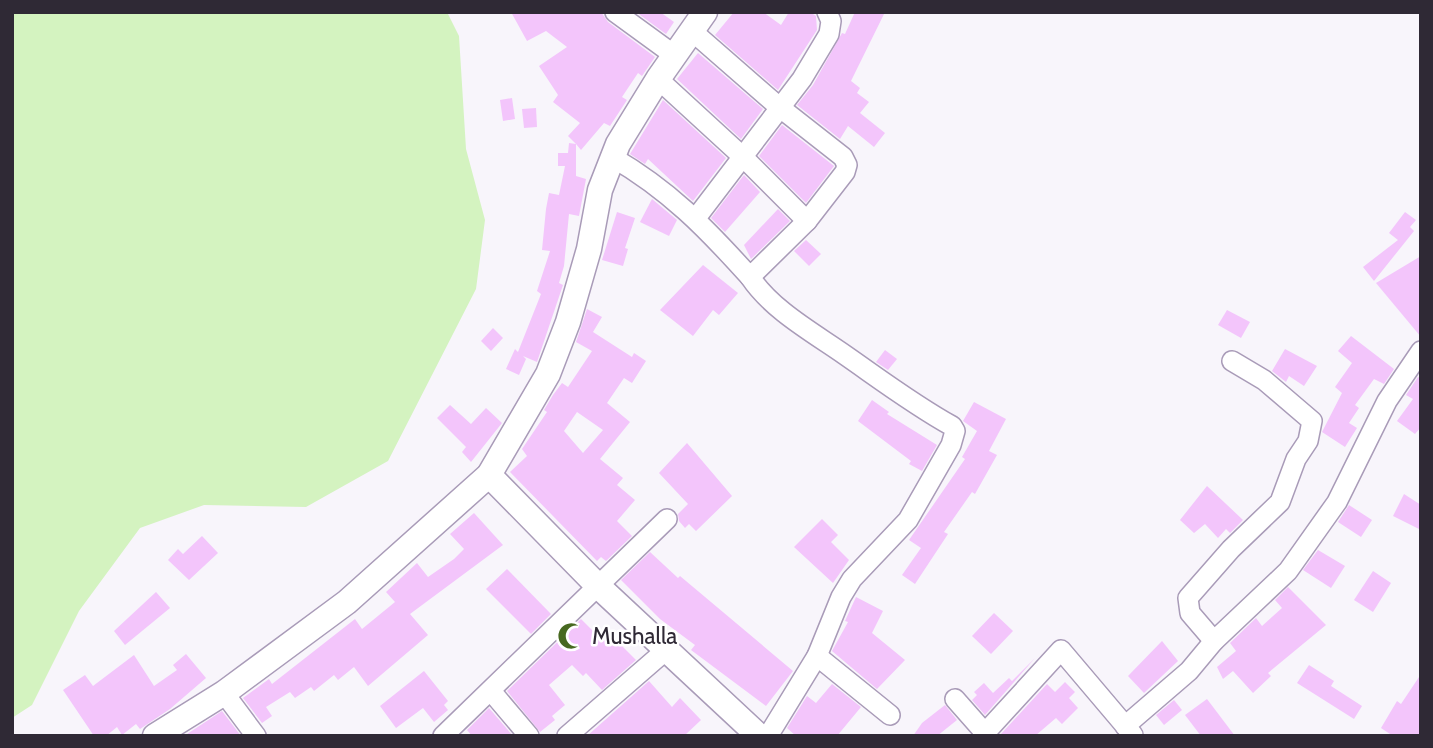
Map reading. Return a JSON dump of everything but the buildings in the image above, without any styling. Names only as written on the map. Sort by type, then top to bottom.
[{"type":"street","points":[[615,12],[674,55]]},
{"type":"street","points":[[696,218],[778,106],[802,79],[830,34],[831,21],[827,12]]},
{"type":"street","points":[[155,736],[224,693],[346,602],[489,475],[548,374],[560,343],[589,249],[600,190],[612,157],[658,79],[698,22],[778,106],[843,158],[847,165],[845,172],[807,221],[750,277]]},
{"type":"street","points":[[658,79],[743,156],[807,221]]},
{"type":"street","points":[[612,157],[663,189],[696,218],[750,277],[761,294],[904,399],[952,426],[955,431],[951,445],[908,520],[852,579],[841,597],[817,656],[768,736]]},
{"type":"street","points":[[955,699],[986,735],[1061,650],[1130,731],[1189,671],[1214,641],[1288,571],[1337,502],[1387,401],[1421,351]]},
{"type":"street","points":[[1214,641],[1190,613],[1188,598],[1231,549],[1280,502],[1296,459],[1308,441],[1312,421],[1264,380],[1232,361]]},
{"type":"street","points":[[489,475],[665,651],[759,736]]},
{"type":"street","points":[[443,736],[667,519]]},
{"type":"street","points":[[567,736],[665,651]]},
{"type":"street","points":[[817,656],[890,715]]},
{"type":"street","points":[[491,691],[529,736]]},
{"type":"street","points":[[224,693],[256,736]]},
{"type":"green space","points":[[12,12],[447,12],[459,36],[466,149],[485,220],[476,289],[388,461],[306,507],[204,505],[140,528],[79,611],[32,705],[12,718]]},
{"type":"place","name":"Mushalla","points":[[571,636]]}]
